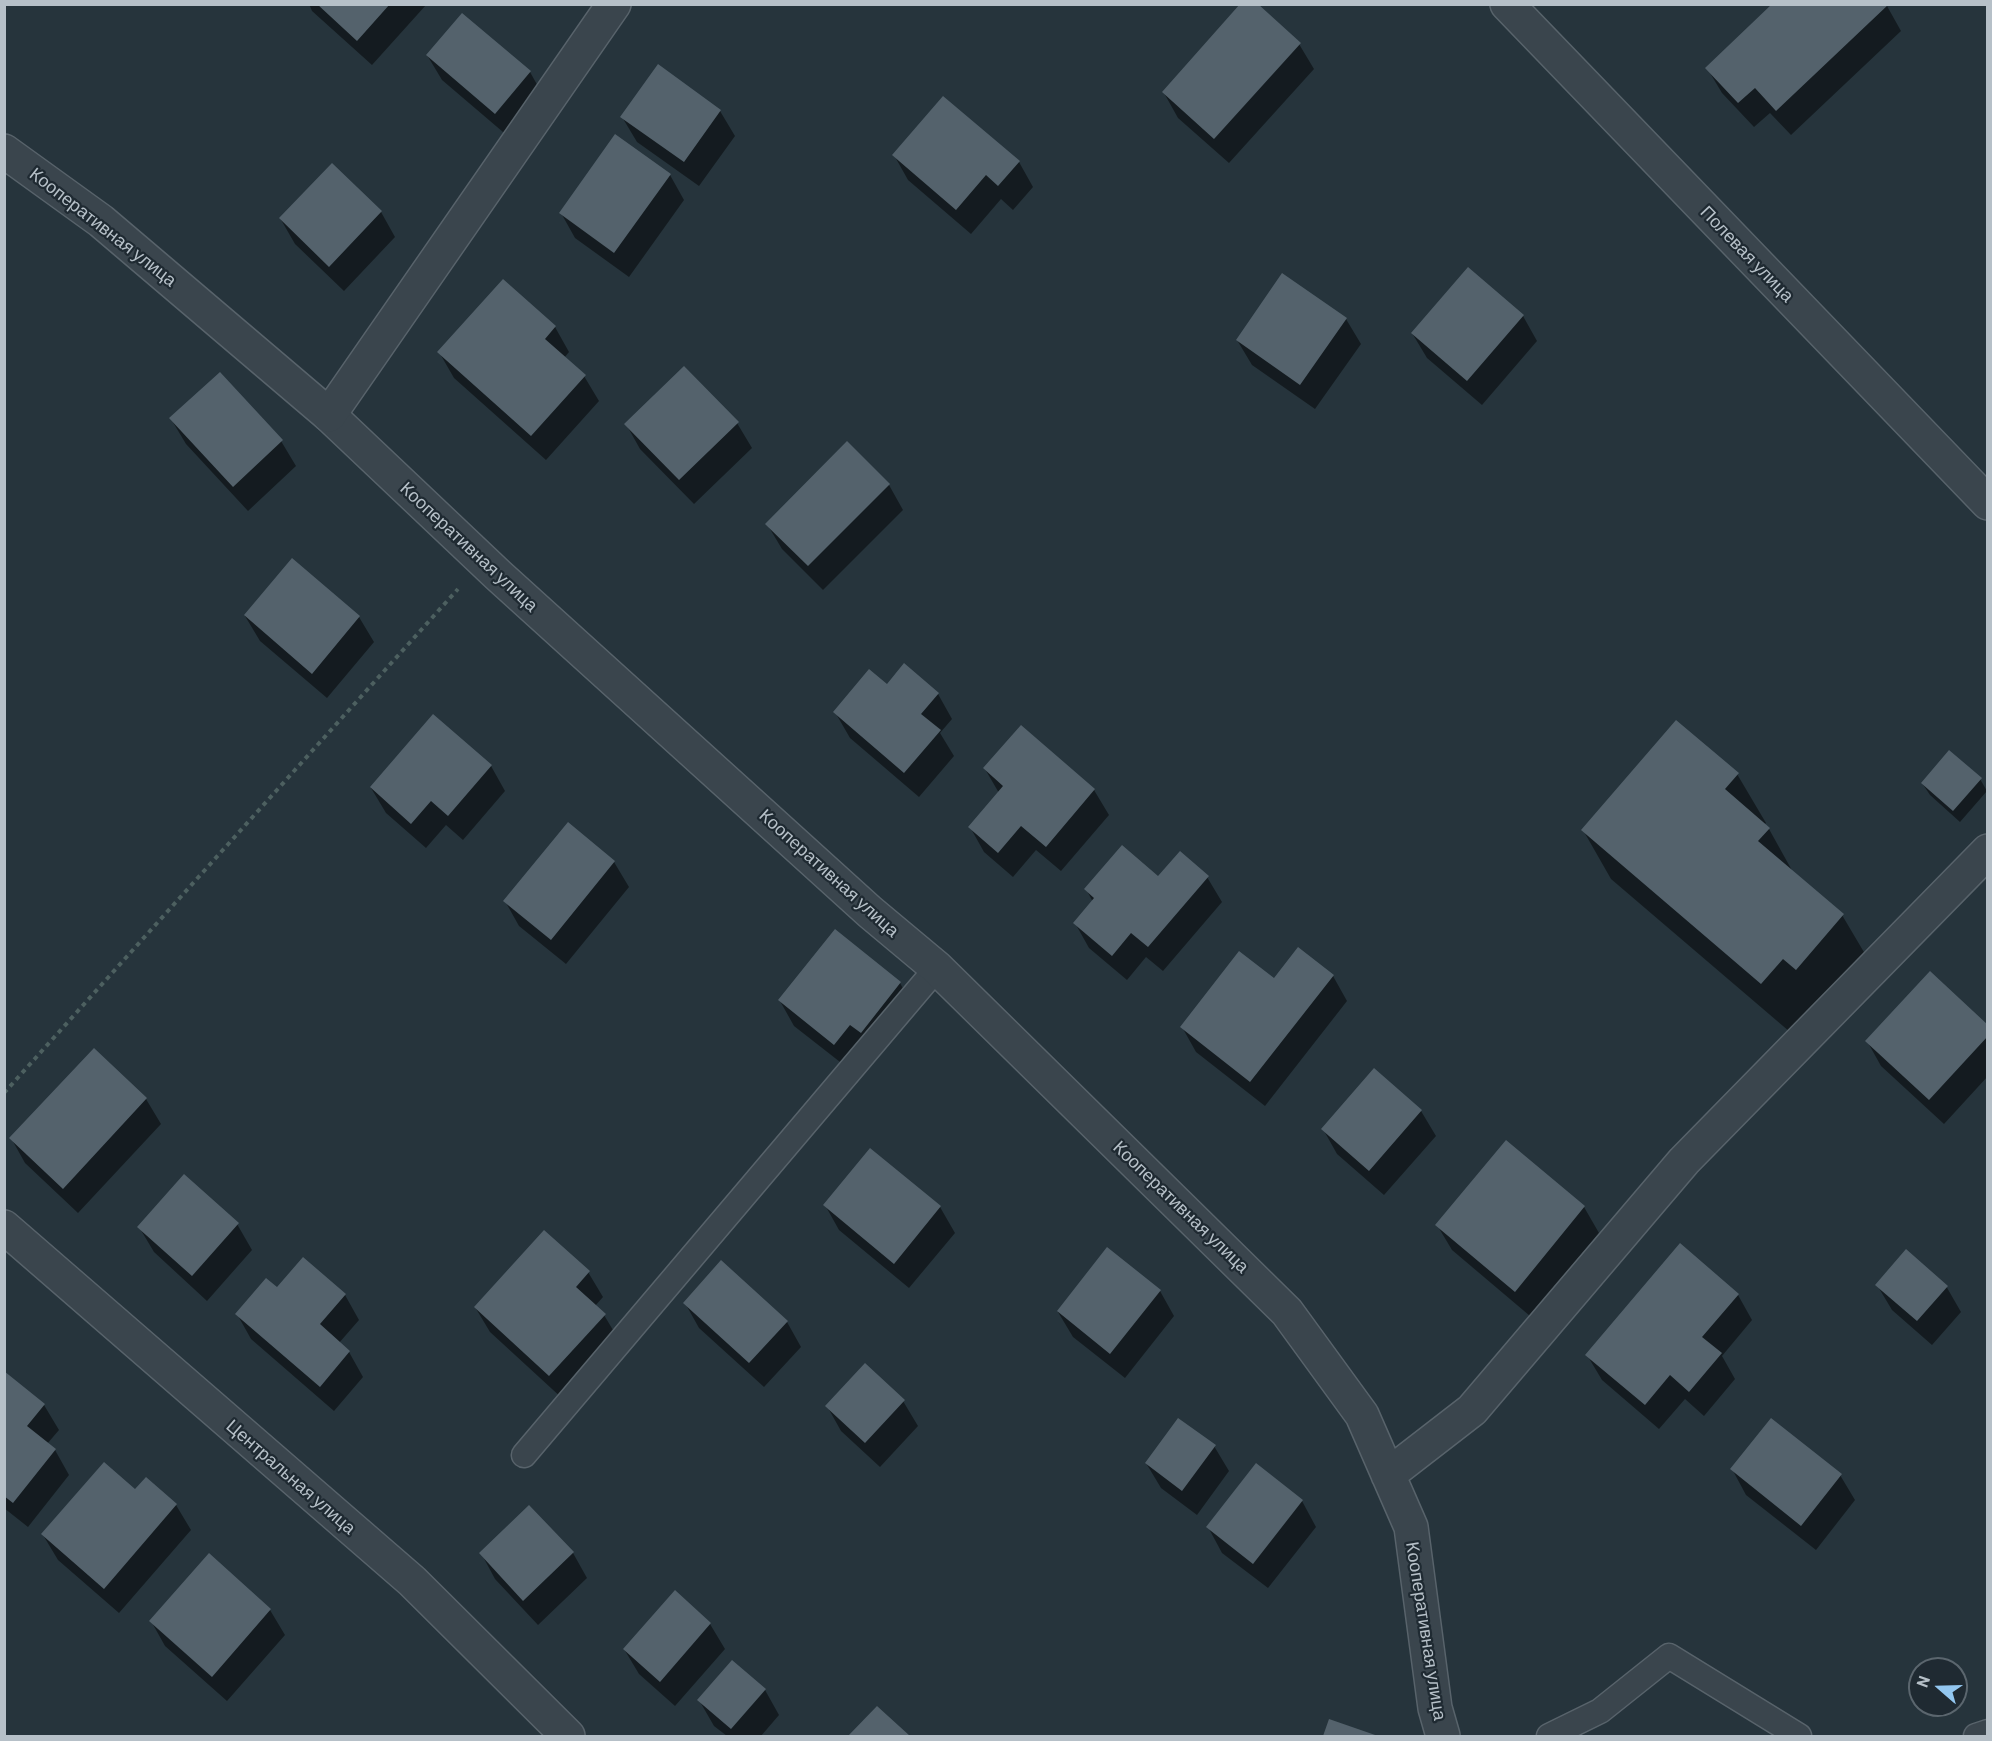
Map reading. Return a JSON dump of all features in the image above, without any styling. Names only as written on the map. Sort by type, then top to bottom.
[{"type":"street","points":[[329,415],[614,4]]},
{"type":"street","name":"Полевая улица","points":[[1507,4],[1988,504]]},
{"type":"street","name":"Кооперативная улица","points":[[4,151],[101,221],[329,415],[483,561],[870,912],[937,968],[1287,1312],[1362,1415],[1411,1527],[1435,1708],[1443,1737]]},
{"type":"street","points":[[1388,1475],[1472,1410],[1684,1161],[1988,851]]},
{"type":"street","name":"Центральная улица","points":[[4,1227],[412,1581],[568,1737]]},
{"type":"lane","points":[[524,1455],[937,968]]},
{"type":"lane","points":[[1549,1737],[1600,1711],[1669,1656],[1799,1737]]},
{"type":"lane","points":[[1976,1737],[1988,1732]]},
{"type":"path","points":[[4,1092],[483,561]]},
{"type":"building","points":[[317,4],[390,4],[357,41]]},
{"type":"building","points":[[1240,4],[1258,4],[1301,43],[1214,139],[1162,92]]},
{"type":"building","points":[[1772,4],[1889,4],[1776,111],[1755,88],[1738,103],[1705,68]]},
{"type":"building","points":[[462,13],[531,71],[495,114],[426,55]]},
{"type":"building","points":[[658,64],[721,110],[684,162],[620,117]]},
{"type":"building","points":[[943,96],[1020,161],[998,186],[986,175],[956,210],[892,155]]},
{"type":"building","points":[[615,134],[671,174],[614,253],[559,213]]},
{"type":"building","points":[[332,163],[382,211],[329,267],[279,218]]},
{"type":"building","points":[[1468,267],[1524,315],[1467,381],[1411,333]]},
{"type":"building","points":[[1282,273],[1347,318],[1300,385],[1236,340]]},
{"type":"building","points":[[503,279],[556,326],[545,339],[586,375],[531,436],[437,352]]},
{"type":"building","points":[[684,366],[739,422],[679,480],[624,424]]},
{"type":"building","points":[[220,372],[283,440],[233,487],[169,418]]},
{"type":"building","points":[[847,441],[890,484],[808,566],[765,524]]},
{"type":"building","points":[[292,558],[360,616],[312,674],[244,615]]},
{"type":"building","points":[[904,663],[939,693],[921,714],[941,730],[904,773],[833,712],[869,669],[887,684]]},
{"type":"building","points":[[433,714],[492,765],[448,816],[431,801],[411,824],[370,787]]},
{"type":"building","points":[[1676,720],[1739,773],[1725,789],[1770,828],[1758,841],[1844,914],[1796,970],[1783,959],[1761,984],[1581,830]]},
{"type":"building","points":[[1021,725],[1095,789],[1046,847],[1021,826],[998,853],[968,827],[1003,786],[983,768]]},
{"type":"building","points":[[1949,750],[1982,778],[1953,811],[1921,783]]},
{"type":"building","points":[[568,822],[615,861],[551,940],[503,901]]},
{"type":"building","points":[[1122,845],[1158,876],[1180,851],[1209,876],[1148,947],[1131,933],[1112,956],[1073,923],[1094,898],[1084,889]]},
{"type":"building","points":[[835,929],[901,982],[861,1033],[850,1025],[834,1045],[778,1000]]},
{"type":"building","points":[[1298,947],[1334,975],[1250,1082],[1180,1027],[1239,951],[1274,978]]},
{"type":"building","points":[[1930,971],[1988,1025],[1988,1036],[1929,1100],[1865,1041]]},
{"type":"building","points":[[94,1048],[147,1098],[63,1189],[9,1138]]},
{"type":"building","points":[[1374,1068],[1422,1110],[1369,1171],[1321,1129]]},
{"type":"building","points":[[1506,1140],[1585,1206],[1515,1292],[1435,1225]]},
{"type":"building","points":[[870,1148],[941,1206],[894,1264],[823,1205]]},
{"type":"building","points":[[184,1174],[239,1223],[192,1276],[137,1227]]},
{"type":"building","points":[[544,1230],[590,1271],[576,1287],[606,1314],[549,1376],[474,1307]]},
{"type":"building","points":[[1680,1243],[1739,1294],[1702,1337],[1722,1353],[1689,1392],[1670,1375],[1645,1405],[1585,1355]]},
{"type":"building","points":[[1107,1247],[1161,1290],[1110,1354],[1057,1311]]},
{"type":"building","points":[[1906,1249],[1948,1286],[1917,1321],[1875,1285]]},
{"type":"building","points":[[303,1257],[346,1294],[320,1324],[350,1351],[320,1387],[235,1314],[266,1278],[277,1287]]},
{"type":"building","points":[[721,1260],[788,1321],[749,1363],[683,1303]]},
{"type":"building","points":[[865,1363],[905,1400],[865,1443],[825,1406]]},
{"type":"building","points":[[4,1371],[45,1404],[27,1426],[56,1449],[13,1503],[4,1496]]},
{"type":"building","points":[[1178,1418],[1216,1445],[1182,1491],[1145,1463]]},
{"type":"building","points":[[1771,1418],[1842,1474],[1801,1526],[1730,1469]]},
{"type":"building","points":[[104,1462],[135,1489],[146,1477],[177,1504],[104,1589],[41,1534]]},
{"type":"building","points":[[1256,1463],[1303,1500],[1253,1564],[1206,1527]]},
{"type":"building","points":[[529,1505],[574,1552],[523,1601],[479,1553]]},
{"type":"building","points":[[209,1553],[271,1609],[212,1677],[149,1621]]},
{"type":"building","points":[[675,1590],[711,1623],[660,1682],[623,1649]]},
{"type":"building","points":[[732,1660],[766,1689],[731,1729],[697,1700]]},
{"type":"building","points":[[877,1706],[910,1736],[848,1736]]},
{"type":"building","points":[[1329,1719],[1378,1736],[1323,1736]]}]
